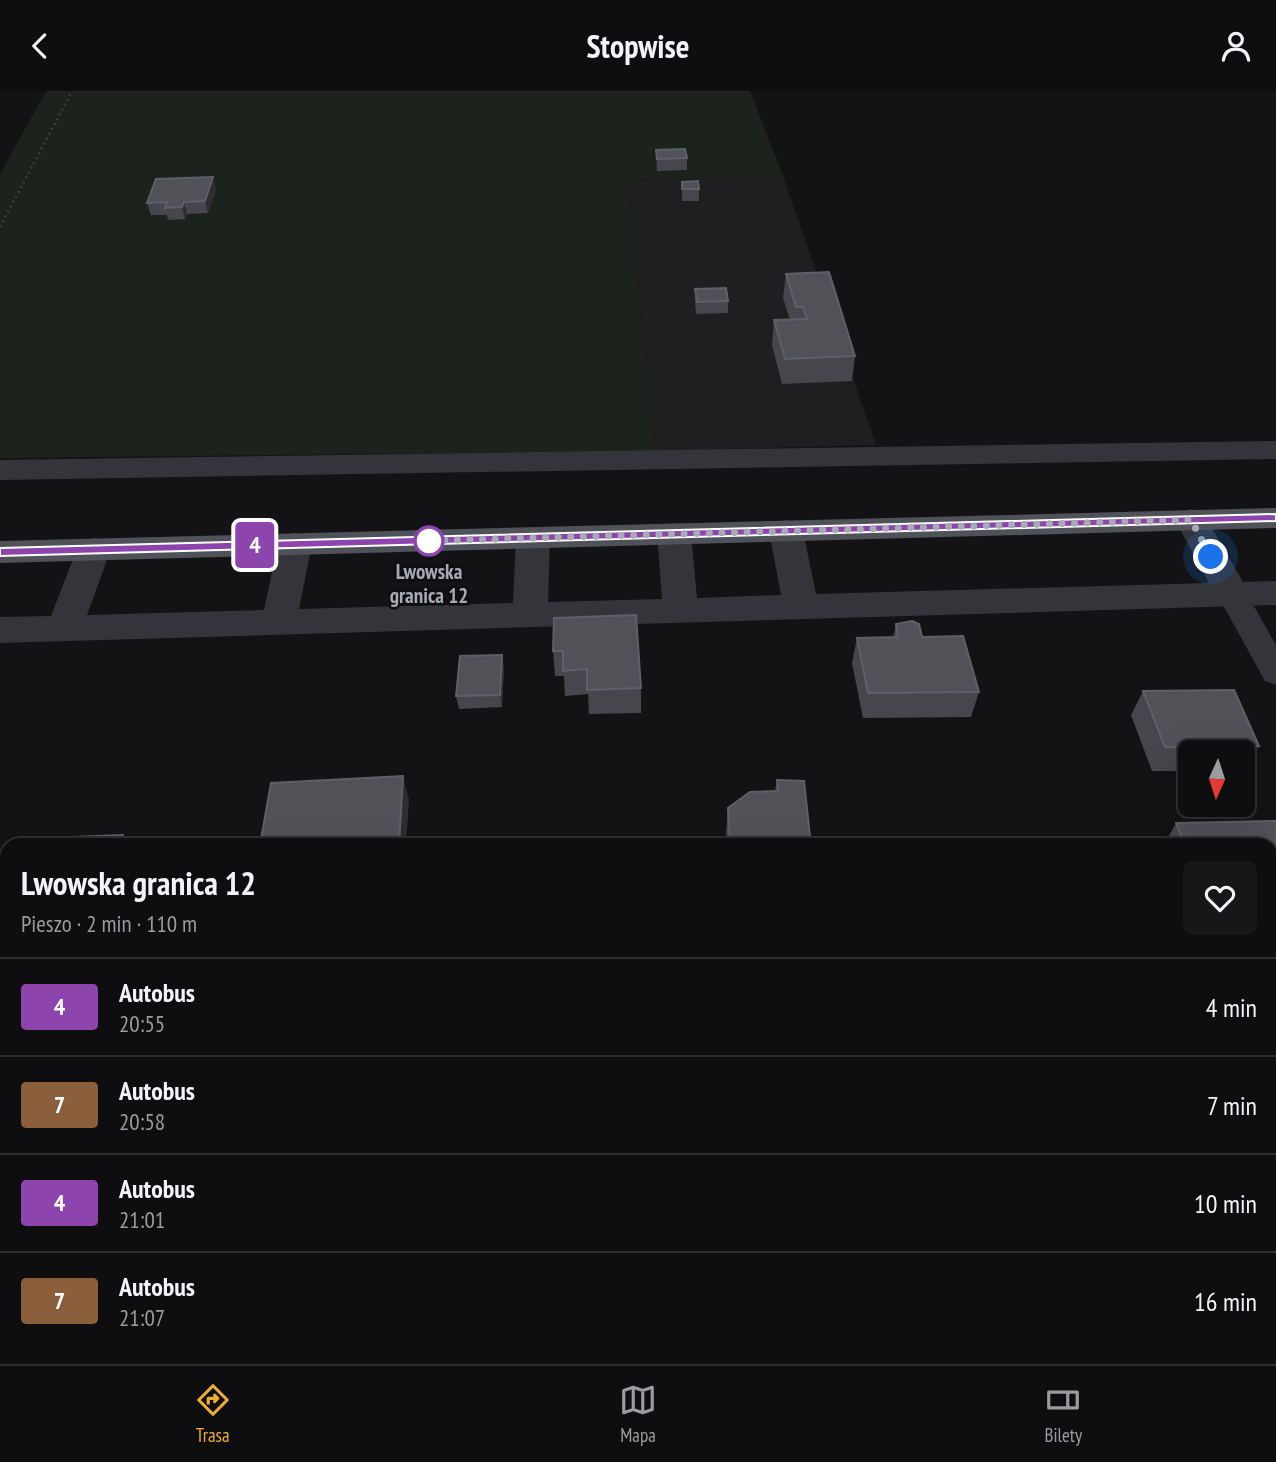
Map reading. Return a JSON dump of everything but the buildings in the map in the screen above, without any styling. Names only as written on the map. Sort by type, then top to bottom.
[{"type":"main road","points":[[0,552],[1276,518]]},
{"type":"street","points":[[0,470],[1276,450]]},
{"type":"street","points":[[1191,520],[1232,594]]},
{"type":"street","points":[[786,531],[801,605]]},
{"type":"street","points":[[674,534],[680,609]]},
{"type":"street","points":[[530,614],[533,538]]},
{"type":"street","points":[[279,621],[295,544]]},
{"type":"street","points":[[64,628],[94,549]]},
{"type":"street","points":[[0,630],[1276,593]]},
{"type":"lane","points":[[1232,594],[1276,673]]},
{"type":"path","points":[[0,226],[72,91]]},
{"type":"shaded area","points":[[46,91],[750,91],[783,176],[627,181],[655,451],[0,458],[0,174]]},
{"type":"shaded area","points":[[783,176],[876,445],[655,451],[627,181]]},
{"type":"bus line","name":"4","points":[[0,552],[1276,518]]},
{"type":"place","name":"Lwowska granica 12","points":[[429,541]]},
{"type":"route","points":[[429,541],[418,541],[1191,520],[1211,557]]}]
